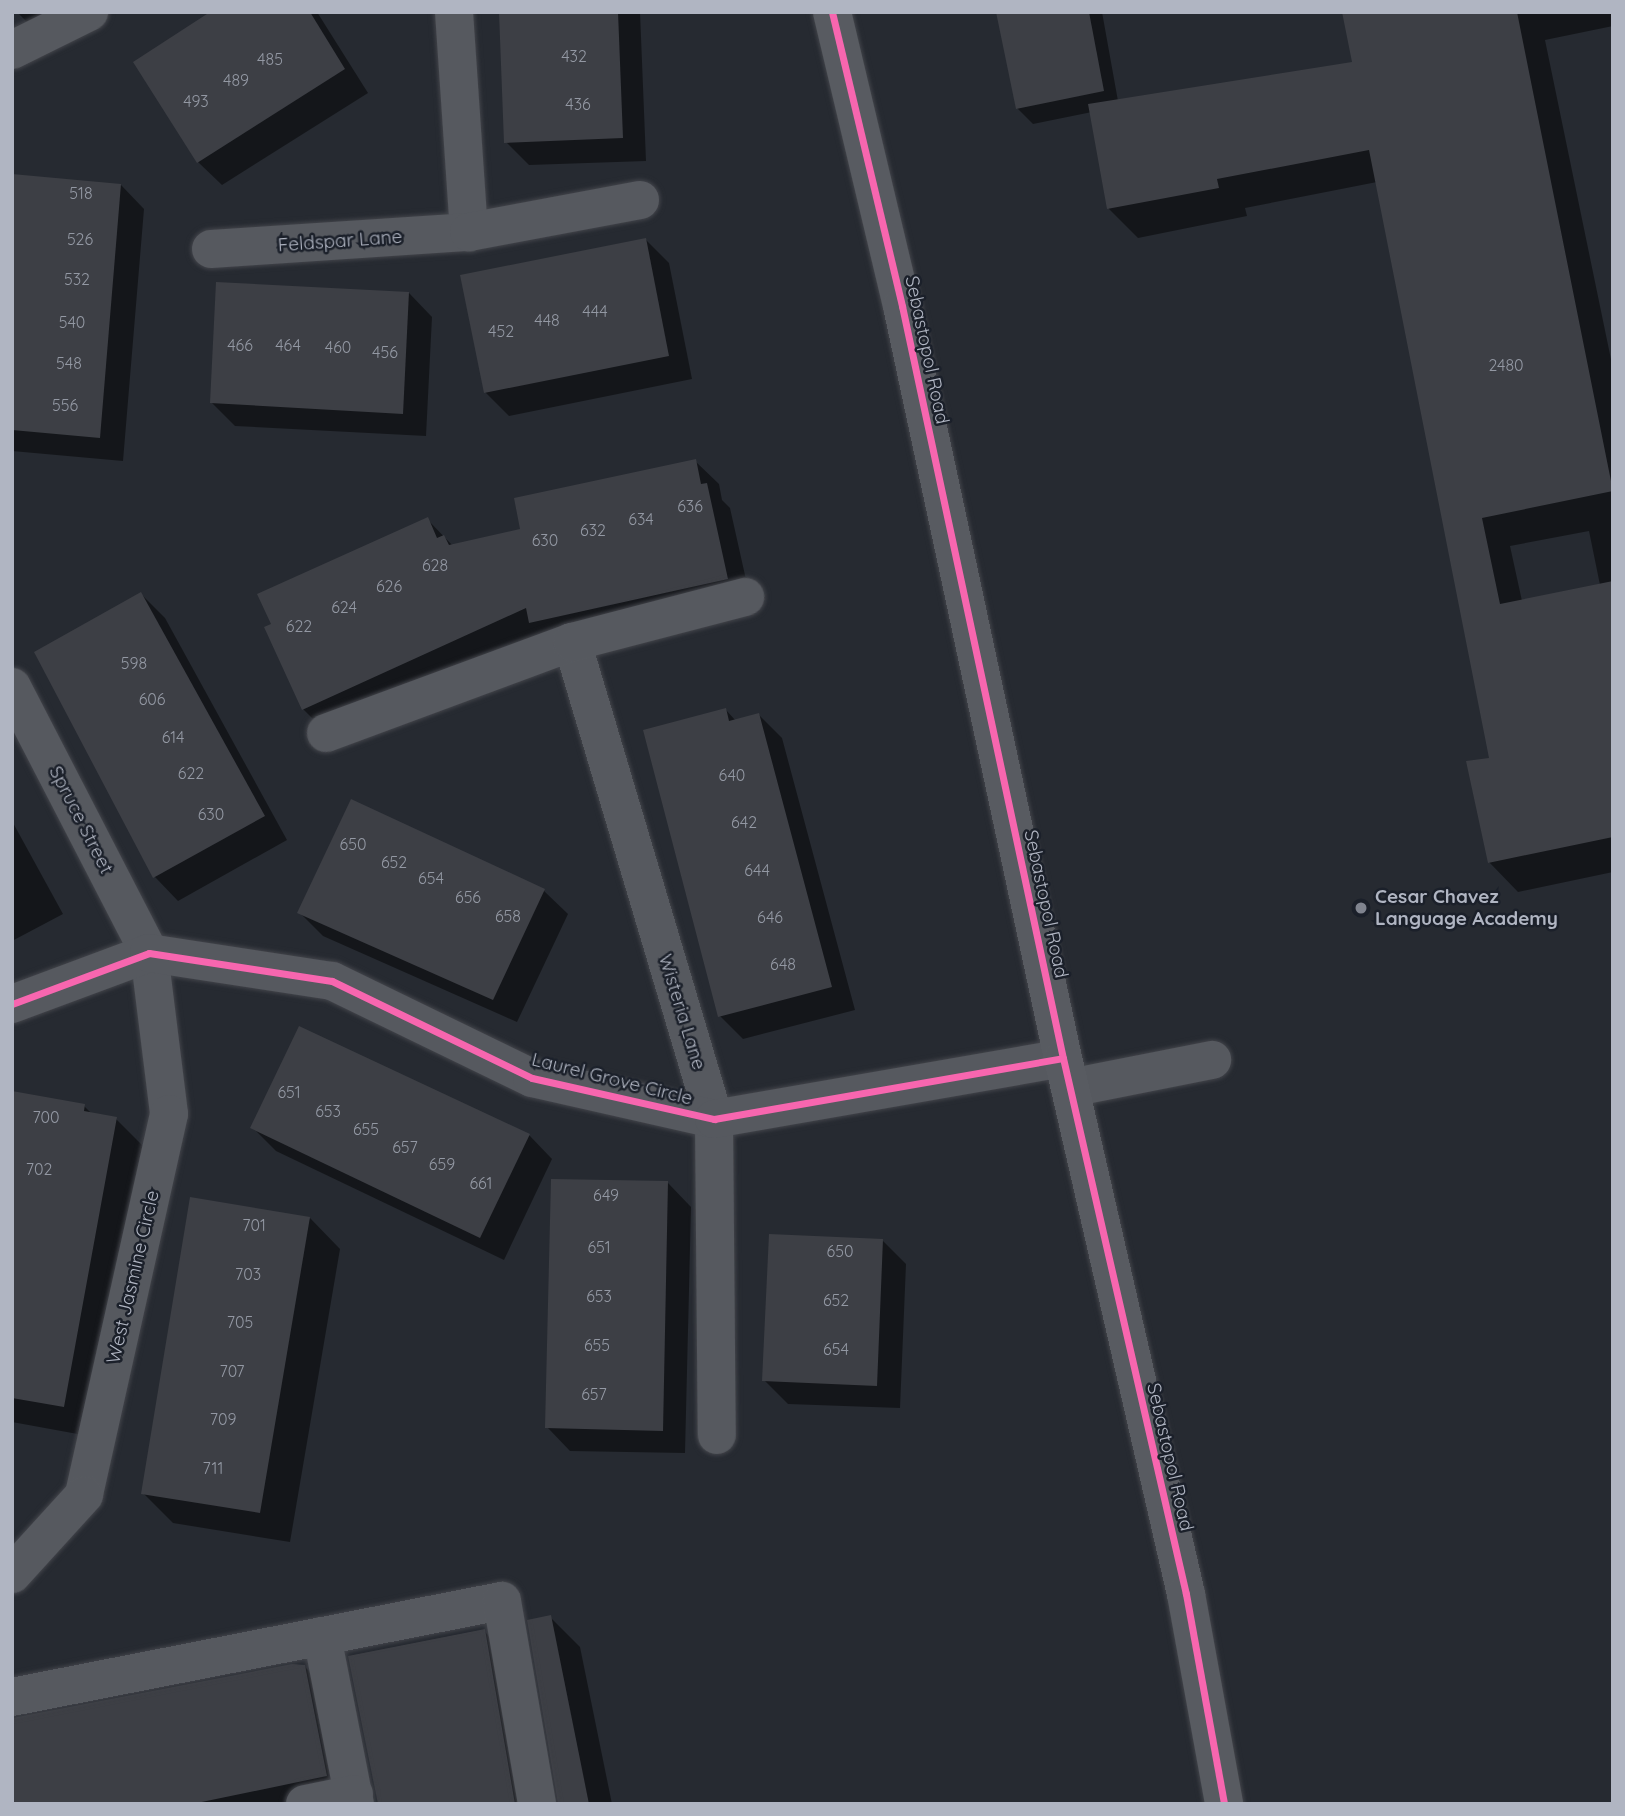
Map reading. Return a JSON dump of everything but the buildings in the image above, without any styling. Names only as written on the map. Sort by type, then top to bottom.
[{"type":"main road","name":"Sebastopol Road","points":[[832,12],[902,306],[1066,1073],[1185,1594],[1224,1804]]},
{"type":"street","points":[[12,50],[89,12]]},
{"type":"street","points":[[454,12],[470,232]]},
{"type":"street","name":"Feldspar Lane","points":[[211,249],[470,232],[640,200]]},
{"type":"street","points":[[327,733],[572,642],[745,597]]},
{"type":"street","name":"Wisteria Lane","points":[[572,642],[714,1119],[717,1435]]},
{"type":"street","name":"Spruce Street","points":[[12,687],[149,953]]},
{"type":"street","name":"Laurel Grove Circle","points":[[12,1004],[149,953],[332,981],[532,1078],[714,1119],[1066,1073],[1212,1060]]},
{"type":"street","name":"West Jasmine Circle","points":[[12,1574],[84,1495],[169,1114],[149,953]]},
{"type":"street","points":[[12,1696],[502,1601],[537,1804]]},
{"type":"street","points":[[305,1804],[355,1799],[322,1636]]},
{"type":"cycle path","points":[[832,12],[902,306],[1063,1058],[1186,1594],[1224,1804]]},
{"type":"cycle path","points":[[12,1004],[149,953],[332,981],[532,1078],[714,1119],[1063,1058]]},
{"type":"place","name":"Cesar Chavez Language Academy","points":[[1361,908]]}]
